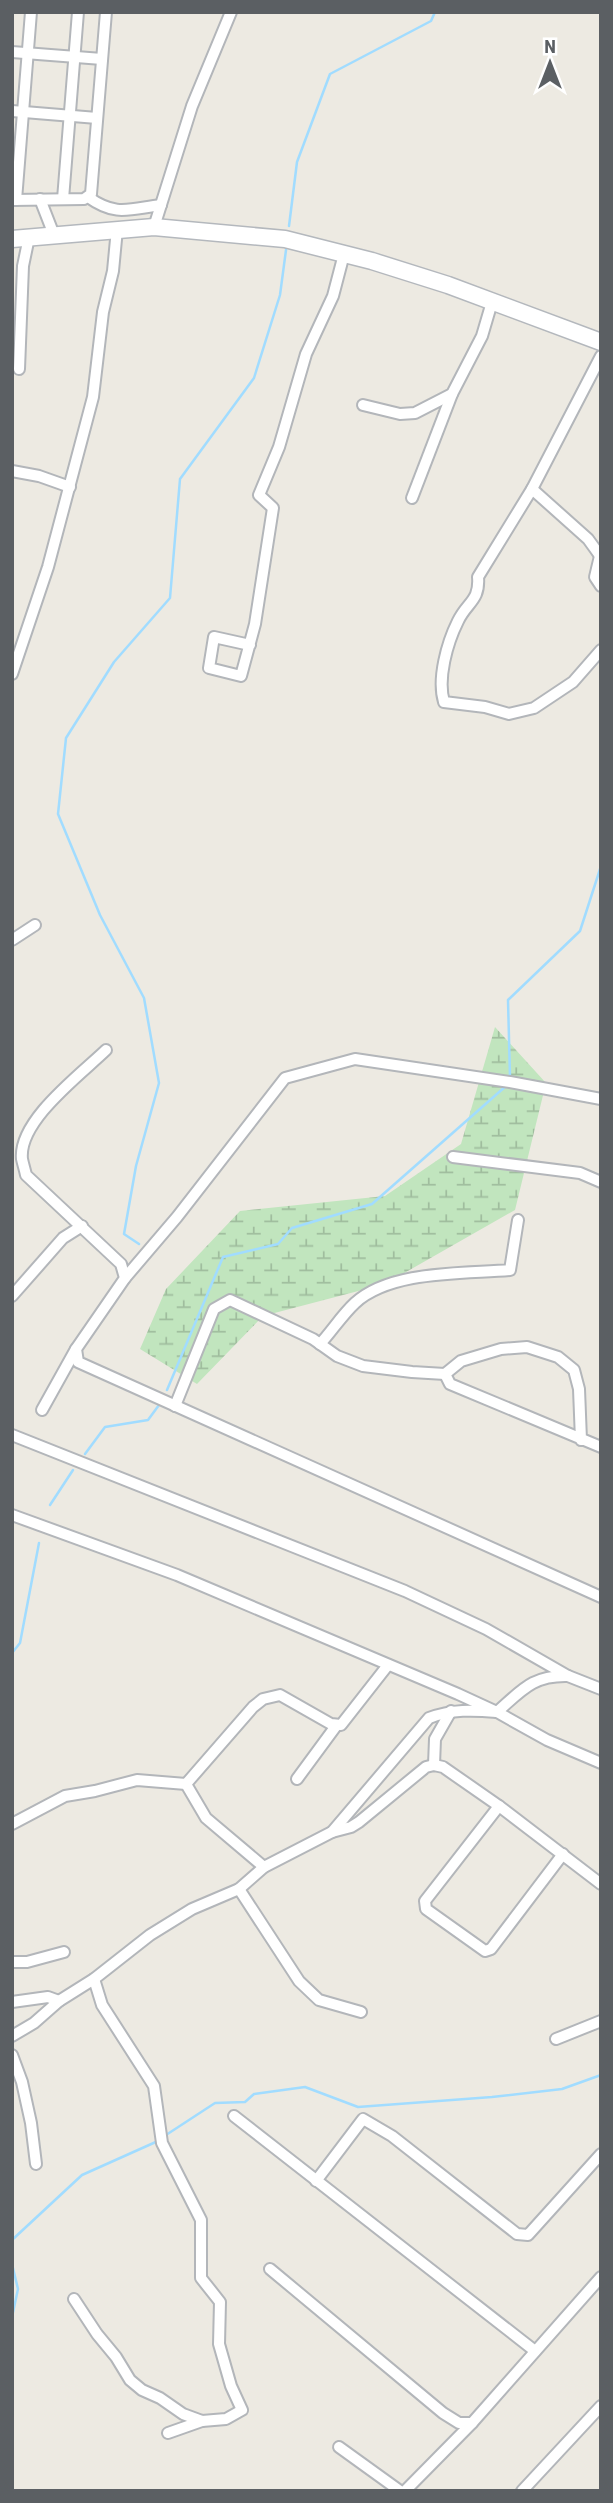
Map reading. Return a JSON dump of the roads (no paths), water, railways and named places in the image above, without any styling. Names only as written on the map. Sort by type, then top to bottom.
[{"type":"main road","points":[[20,238],[154,227],[285,239],[448,285],[601,342]]},
{"type":"street","points":[[31,12],[28,53],[18,112],[14,200],[88,197],[106,209],[125,210],[161,205]]},
{"type":"street","points":[[63,199],[78,12]]},
{"type":"street","points":[[88,197],[91,194],[106,12]]},
{"type":"street","points":[[154,227],[192,106],[231,12]]},
{"type":"street","points":[[12,52],[102,59]]},
{"type":"street","points":[[18,112],[97,118]]},
{"type":"street","points":[[40,199],[54,235]]},
{"type":"street","points":[[12,674],[48,567],[93,397],[103,312],[113,271],[117,229]]},
{"type":"street","points":[[19,369],[23,266],[20,238]]},
{"type":"street","points":[[250,645],[214,637],[209,668],[241,676],[250,645],[273,508],[259,495],[279,447],[306,354],[333,296],[344,254]]},
{"type":"street","points":[[412,498],[452,394],[482,336],[492,302]]},
{"type":"street","points":[[601,356],[532,489],[478,577],[479,589],[459,619],[444,667],[441,691],[444,702],[485,706],[509,714],[534,708],[573,682],[601,650]]},
{"type":"street","points":[[363,405],[400,414],[415,413],[452,394]]},
{"type":"street","points":[[12,471],[39,476],[70,487]]},
{"type":"street","points":[[532,489],[588,538],[600,556],[595,577],[601,586]]},
{"type":"street","points":[[12,940],[35,925]]},
{"type":"street","points":[[106,1050],[41,1112],[26,1135],[22,1158],[26,1175],[121,1264],[125,1278]]},
{"type":"street","points":[[42,1410],[76,1349],[125,1278],[177,1217],[285,1078],[355,1059],[510,1082],[601,1099]]},
{"type":"street","points":[[453,1157],[580,1172],[601,1182]]},
{"type":"street","points":[[320,1345],[356,1302],[385,1284],[420,1277],[510,1270],[518,1220]]},
{"type":"street","points":[[12,1296],[63,1238],[82,1226]]},
{"type":"street","points":[[175,1406],[214,1309],[230,1300],[337,1356],[363,1366],[445,1374],[461,1361],[501,1349],[527,1347],[558,1357],[574,1370],[579,1389],[581,1440]]},
{"type":"street","points":[[76,1349],[78,1362],[601,1597]]},
{"type":"street","points":[[445,1374],[450,1384],[601,1447]]},
{"type":"street","points":[[12,1435],[405,1591],[486,1629],[568,1676],[601,1689]]},
{"type":"street","points":[[13,1518],[177,1575],[497,1712],[547,1741],[601,1763]]},
{"type":"street","points":[[297,1779],[336,1726],[341,1725],[388,1665]]},
{"type":"street","points":[[331,1832],[429,1717],[451,1711],[497,1712],[531,1683],[549,1675],[568,1676]]},
{"type":"street","points":[[186,1783],[263,1699],[280,1695],[336,1726]]},
{"type":"street","points":[[434,1765],[435,1739],[451,1711]]},
{"type":"street","points":[[12,2036],[34,2023],[59,2001],[94,1979],[150,1935],[192,1909],[239,1889],[264,1867],[331,1832],[359,1822],[426,1767],[443,1767],[601,1884]]},
{"type":"street","points":[[12,1824],[65,1796],[137,1780],[186,1783]]},
{"type":"street","points":[[186,1783],[206,1818],[264,1867]]},
{"type":"street","points":[[499,1806],[425,1901],[426,1909],[485,1951],[491,1949],[563,1854]]},
{"type":"street","points":[[239,1889],[299,1981],[319,2000],[361,2012]]},
{"type":"street","points":[[12,1962],[27,1962],[64,1952]]},
{"type":"street","points":[[94,1979],[102,2005],[154,2086],[162,2143],[201,2220],[201,2278],[220,2302],[219,2344],[231,2386],[242,2410],[226,2419],[202,2420],[168,2433]]},
{"type":"street","points":[[13,1999],[48,1997],[59,2001]]},
{"type":"street","points":[[556,2039],[601,2021]]},
{"type":"street","points":[[12,2055],[26,2103],[36,2164]]},
{"type":"street","points":[[233,2116],[535,2351]]},
{"type":"street","points":[[316,2181],[363,2119],[392,2136],[517,2234],[528,2235],[601,2154]]},
{"type":"street","points":[[270,2269],[443,2413],[459,2423],[472,2423]]},
{"type":"street","points":[[339,2447],[403,2491],[472,2423],[535,2351],[597,2290],[601,2277]]},
{"type":"street","points":[[74,2299],[130,2379],[142,2390],[160,2398],[183,2414],[202,2420]]},
{"type":"street","points":[[523,2491],[601,2406]]},
{"type":"waterway","points":[[289,226],[297,162],[330,74],[431,21],[435,12]]},
{"type":"waterway","points":[[139,1244],[124,1234],[136,1166],[159,1083],[144,998],[100,915],[58,814],[66,738],[114,662],[170,598],[180,479],[254,378],[280,295],[286,250]]},
{"type":"waterway","points":[[510,1077],[508,1000],[580,931],[601,866]]},
{"type":"waterway","points":[[167,1390],[223,1257],[278,1244],[292,1228],[372,1204],[506,1086]]},
{"type":"waterway","points":[[85,1454],[105,1427],[148,1420],[159,1405]]},
{"type":"waterway","points":[[50,1505],[73,1470]]},
{"type":"waterway","points":[[12,1653],[20,1643],[39,1543]]},
{"type":"waterway","points":[[166,2135],[215,2103],[245,2102],[254,2094],[305,2087],[358,2107],[562,2089],[601,2075]]},
{"type":"waterway","points":[[12,2240],[82,2175],[158,2141]]},
{"type":"waterway","points":[[12,2264],[18,2289],[12,2317]]}]
